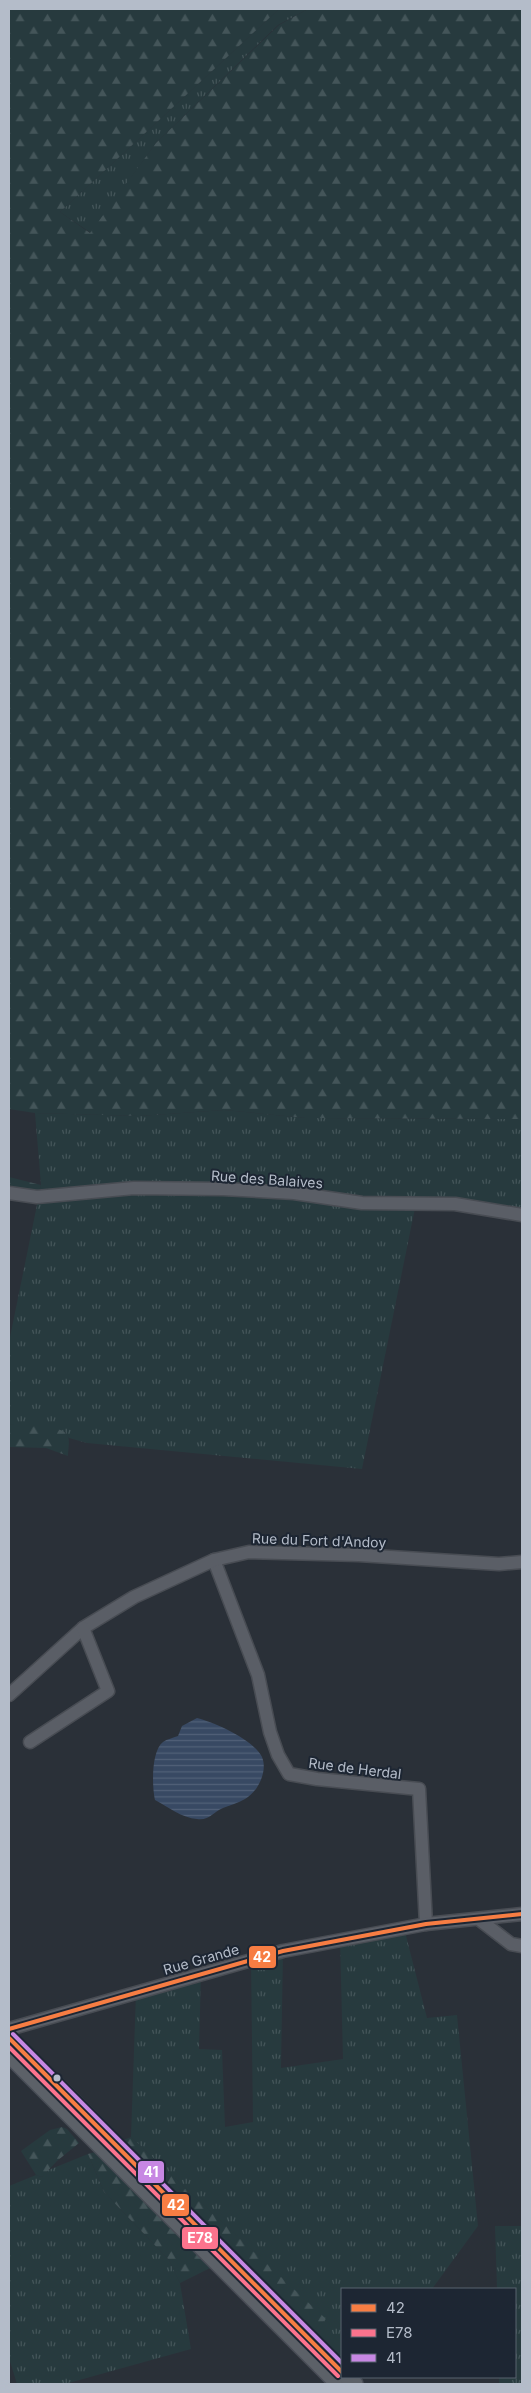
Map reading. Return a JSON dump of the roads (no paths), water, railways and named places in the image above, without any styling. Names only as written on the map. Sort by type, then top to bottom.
[{"type":"main road","points":[[9,2038],[70,2096],[341,2371]]},
{"type":"main road","points":[[9,2056],[338,2384]]},
{"type":"street","name":"Rue des Balaives","points":[[9,1193],[37,1197],[134,1188],[223,1189],[294,1193],[362,1202],[455,1204],[522,1215]]},
{"type":"street","name":"Rue du Fort d'Andoy","points":[[9,1695],[82,1628],[134,1597],[214,1560],[249,1552],[359,1555],[499,1564],[522,1562]]},
{"type":"street","name":"Rue de Herdal","points":[[214,1560],[258,1675],[270,1732],[278,1754],[289,1774],[317,1779],[419,1790],[426,1924]]},
{"type":"street","points":[[30,1742],[108,1691],[82,1628]]},
{"type":"street","name":"Rue Grande","points":[[9,2029],[283,1951],[426,1924],[480,1920],[522,1914]]},
{"type":"street","points":[[480,1920],[511,1944],[522,1946]]},
{"type":"water","points":[[197,1718],[213,1723],[251,1744],[258,1751],[264,1763],[261,1781],[250,1796],[201,1819],[181,1814],[155,1800],[153,1787],[154,1761],[159,1747],[163,1742],[178,1736],[182,1726]]}]
